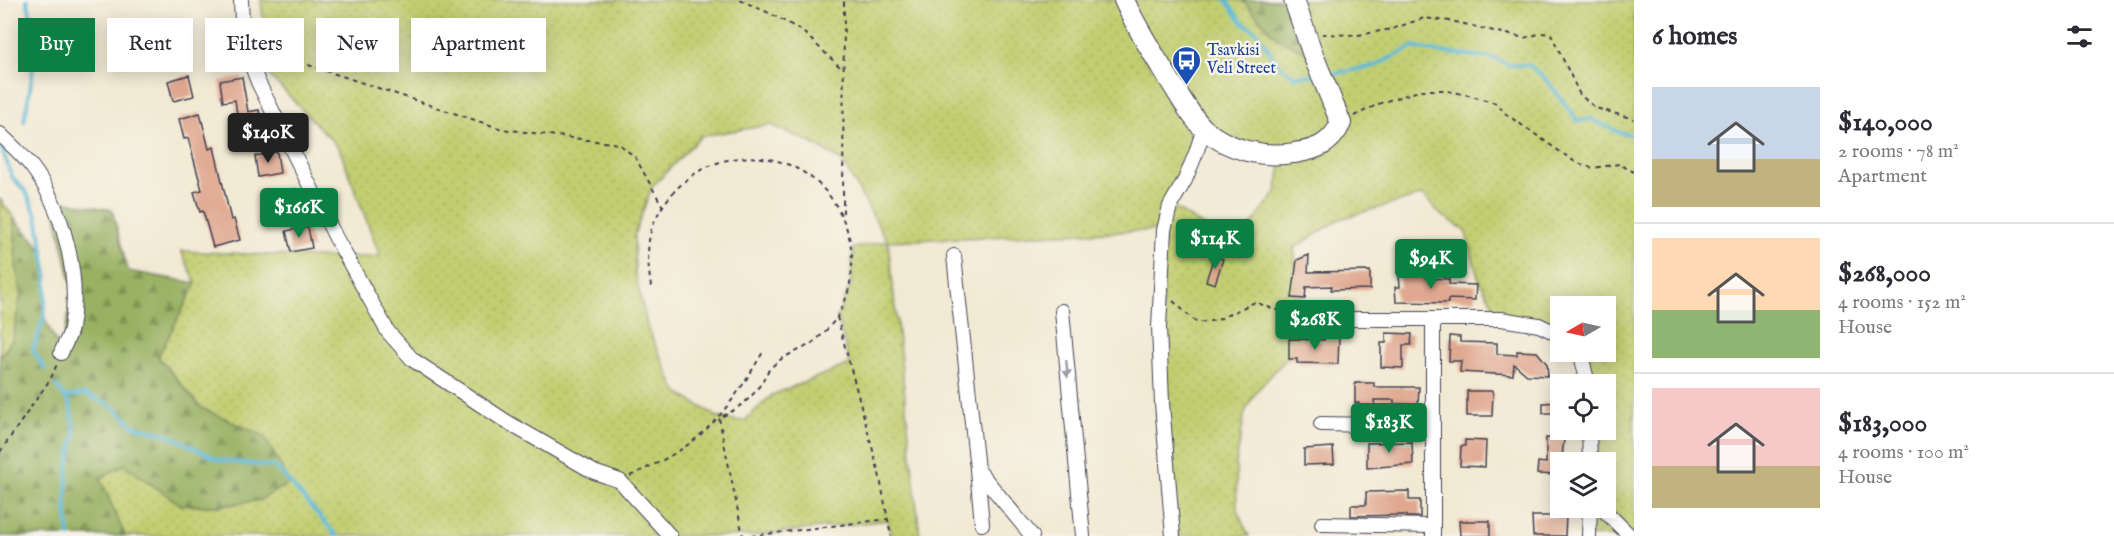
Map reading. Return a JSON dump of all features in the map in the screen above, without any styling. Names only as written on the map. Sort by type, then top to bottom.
[{"type":"main road","points":[[1124,0],[1185,105],[1204,128],[1232,146],[1253,153],[1283,155],[1321,147],[1336,134],[1341,123],[1313,55],[1294,0]]},
{"type":"street","points":[[241,0],[242,18]]},
{"type":"street","points":[[254,72],[327,220],[388,332],[413,360],[496,416],[594,472],[620,481],[670,536]]},
{"type":"street","points":[[1173,536],[1162,403],[1159,327],[1164,230],[1170,206],[1185,180],[1204,128]]},
{"type":"street","points":[[0,134],[31,166],[52,199],[68,247],[73,291],[71,329],[61,353]]},
{"type":"street","points":[[954,256],[982,524]]},
{"type":"street","points":[[1062,310],[1083,536]]},
{"type":"street","points":[[1300,319],[1501,319],[1539,325],[1550,330]]},
{"type":"street","points":[[1322,524],[1433,531],[1433,319]]},
{"type":"street","points":[[1321,424],[1432,426]]},
{"type":"street","points":[[977,469],[1032,536]]},
{"type":"street","points":[[1589,536],[1590,518]]},
{"type":"street","points":[[1612,518],[1630,536]]},
{"type":"path","points":[[740,0],[801,30],[842,69]]},
{"type":"path","points":[[719,418],[735,411],[750,398],[759,387],[766,371],[781,359],[813,343],[837,317],[851,284],[853,248],[843,214],[844,0]]},
{"type":"path","points":[[1307,33],[1358,34],[1392,29],[1424,18],[1451,21],[1524,38],[1542,33],[1551,34],[1580,95],[1596,108],[1634,119]]},
{"type":"path","points":[[304,63],[502,129],[619,144],[635,157],[663,207]]},
{"type":"path","points":[[1341,123],[1366,109],[1422,90],[1443,90],[1496,103],[1506,114],[1575,162],[1593,168],[1619,164],[1634,172]]},
{"type":"path","points":[[651,287],[647,254],[654,222],[671,193],[696,172],[727,159],[760,157],[792,165],[821,185],[843,214]]},
{"type":"path","points":[[1161,289],[1197,323],[1217,320],[1255,302],[1300,319]]},
{"type":"path","points":[[837,317],[879,473],[891,536]]},
{"type":"path","points":[[620,481],[673,455],[719,418],[742,388],[763,352]]},
{"type":"path","points":[[0,452],[51,378],[61,353]]},
{"type":"path","points":[[719,418],[743,536]]},
{"type":"path","points":[[751,536],[888,519]]},
{"type":"green space","points":[[261,0],[1116,0],[1144,57],[1184,105],[1122,0],[1242,0],[1278,39],[1294,0],[1634,0],[1634,536],[1589,536],[1590,518],[1616,518],[1616,452],[1590,452],[1589,440],[1616,440],[1616,374],[1585,374],[1581,362],[1616,362],[1616,296],[1550,296],[1550,332],[1501,319],[1479,280],[1465,230],[1440,214],[1423,195],[1340,219],[1294,248],[1305,338],[1256,392],[1245,412],[1236,463],[1237,510],[1249,536],[1173,536],[1162,403],[1163,230],[888,241],[920,536],[891,536],[888,520],[751,536],[125,536],[100,478],[124,465],[181,505],[219,506],[260,500],[264,436],[201,408],[158,356],[196,283],[181,251],[340,258],[380,256],[339,148],[269,75],[269,72],[304,72],[304,18],[263,18]],"holes":[[[770,125],[812,143],[842,161],[887,241],[853,248],[851,284],[837,317],[850,364],[772,395],[744,421],[719,418],[677,392],[648,329],[635,273],[634,235],[652,187],[701,136]],[[1204,129],[1283,155],[1276,193],[1235,246],[1171,206]]]},
{"type":"green space","points":[[1242,0],[1294,0],[1313,55],[1278,39]]},
{"type":"green space","points":[[0,199],[14,218],[16,263],[21,294],[13,338],[3,354],[0,354]]},
{"type":"green space","points":[[52,199],[112,210],[128,271],[196,283],[158,357],[201,408],[264,436],[290,483],[260,500],[219,506],[181,505],[124,465],[100,478],[125,536],[0,536],[0,354],[3,354],[13,338],[21,294],[16,263],[14,218],[43,250],[47,275],[44,317],[61,352],[73,291]]},
{"type":"building","points":[[189,75],[194,96],[173,101],[168,81]]},
{"type":"building","points":[[242,77],[248,112],[259,110],[262,131],[240,135],[235,100],[223,102],[220,81]]},
{"type":"building","points":[[200,113],[209,149],[214,147],[231,220],[234,219],[240,240],[213,247],[203,211],[200,212],[194,192],[202,190],[188,138],[184,139],[179,119]]},
{"type":"building","points":[[277,152],[280,173],[258,177],[255,156]]},
{"type":"building","points":[[296,189],[299,211],[277,214],[274,193]]},
{"type":"building","points":[[308,227],[312,248],[291,252],[286,231]]},
{"type":"building","points":[[1309,255],[1308,272],[1370,271],[1370,289],[1331,290],[1332,286],[1306,287],[1305,299],[1292,298],[1297,260]]},
{"type":"building","points":[[1214,256],[1223,259],[1215,284],[1206,281]]},
{"type":"building","points":[[1426,274],[1426,278],[1449,279],[1449,284],[1476,285],[1475,300],[1448,299],[1448,303],[1396,302],[1395,287],[1400,287],[1399,275]]},
{"type":"building","points":[[1386,333],[1412,334],[1411,345],[1403,345],[1403,368],[1381,367],[1381,343],[1386,343]]},
{"type":"building","points":[[1324,336],[1339,336],[1338,364],[1297,363],[1297,359],[1289,359],[1289,339],[1324,340]]},
{"type":"building","points":[[1450,336],[1460,337],[1460,342],[1497,343],[1497,354],[1517,355],[1517,351],[1537,352],[1547,364],[1548,376],[1527,375],[1514,364],[1513,375],[1460,372],[1461,361],[1449,361]]},
{"type":"building","points":[[1355,383],[1374,383],[1374,387],[1419,387],[1418,404],[1394,404],[1394,400],[1374,400],[1375,409],[1359,409],[1359,403],[1355,403]]},
{"type":"building","points":[[1467,391],[1493,391],[1492,416],[1467,416]]},
{"type":"building","points":[[1543,403],[1550,403],[1550,413],[1543,413]]},
{"type":"building","points":[[1546,438],[1564,440],[1563,452],[1550,452],[1550,475],[1537,474],[1538,462],[1546,463]]},
{"type":"building","points":[[1465,440],[1486,441],[1485,467],[1460,466],[1461,446],[1465,446]]},
{"type":"building","points":[[1412,442],[1413,464],[1367,468],[1367,443]]},
{"type":"building","points":[[1333,447],[1334,464],[1304,465],[1304,449]]},
{"type":"building","points":[[1409,491],[1409,500],[1420,500],[1420,517],[1351,516],[1351,505],[1366,505],[1366,492]]},
{"type":"building","points":[[1532,516],[1566,518],[1565,536],[1533,536]]},
{"type":"building","points":[[1459,521],[1490,521],[1490,536],[1460,536]]},
{"type":"waterway","points":[[24,121],[34,60],[33,32],[27,0]]},
{"type":"waterway","points":[[1226,0],[1242,22],[1256,31],[1278,64],[1294,76],[1314,75]]},
{"type":"waterway","points":[[1327,75],[1375,66],[1412,47],[1494,58],[1509,65],[1529,65],[1546,79],[1578,121],[1591,119],[1618,132],[1634,135]]},
{"type":"waterway","points":[[1,146],[12,177],[26,192],[37,216],[47,275],[44,317],[33,350],[45,369]]},
{"type":"waterway","points":[[56,386],[70,404],[75,434],[68,467],[66,504],[69,536]]},
{"type":"waterway","points":[[65,397],[85,394],[114,407],[134,426],[169,435],[219,460],[276,467],[337,536]]},
{"type":"place","name":"Tsavkisi Veli Street","points":[[1186,86]]}]
